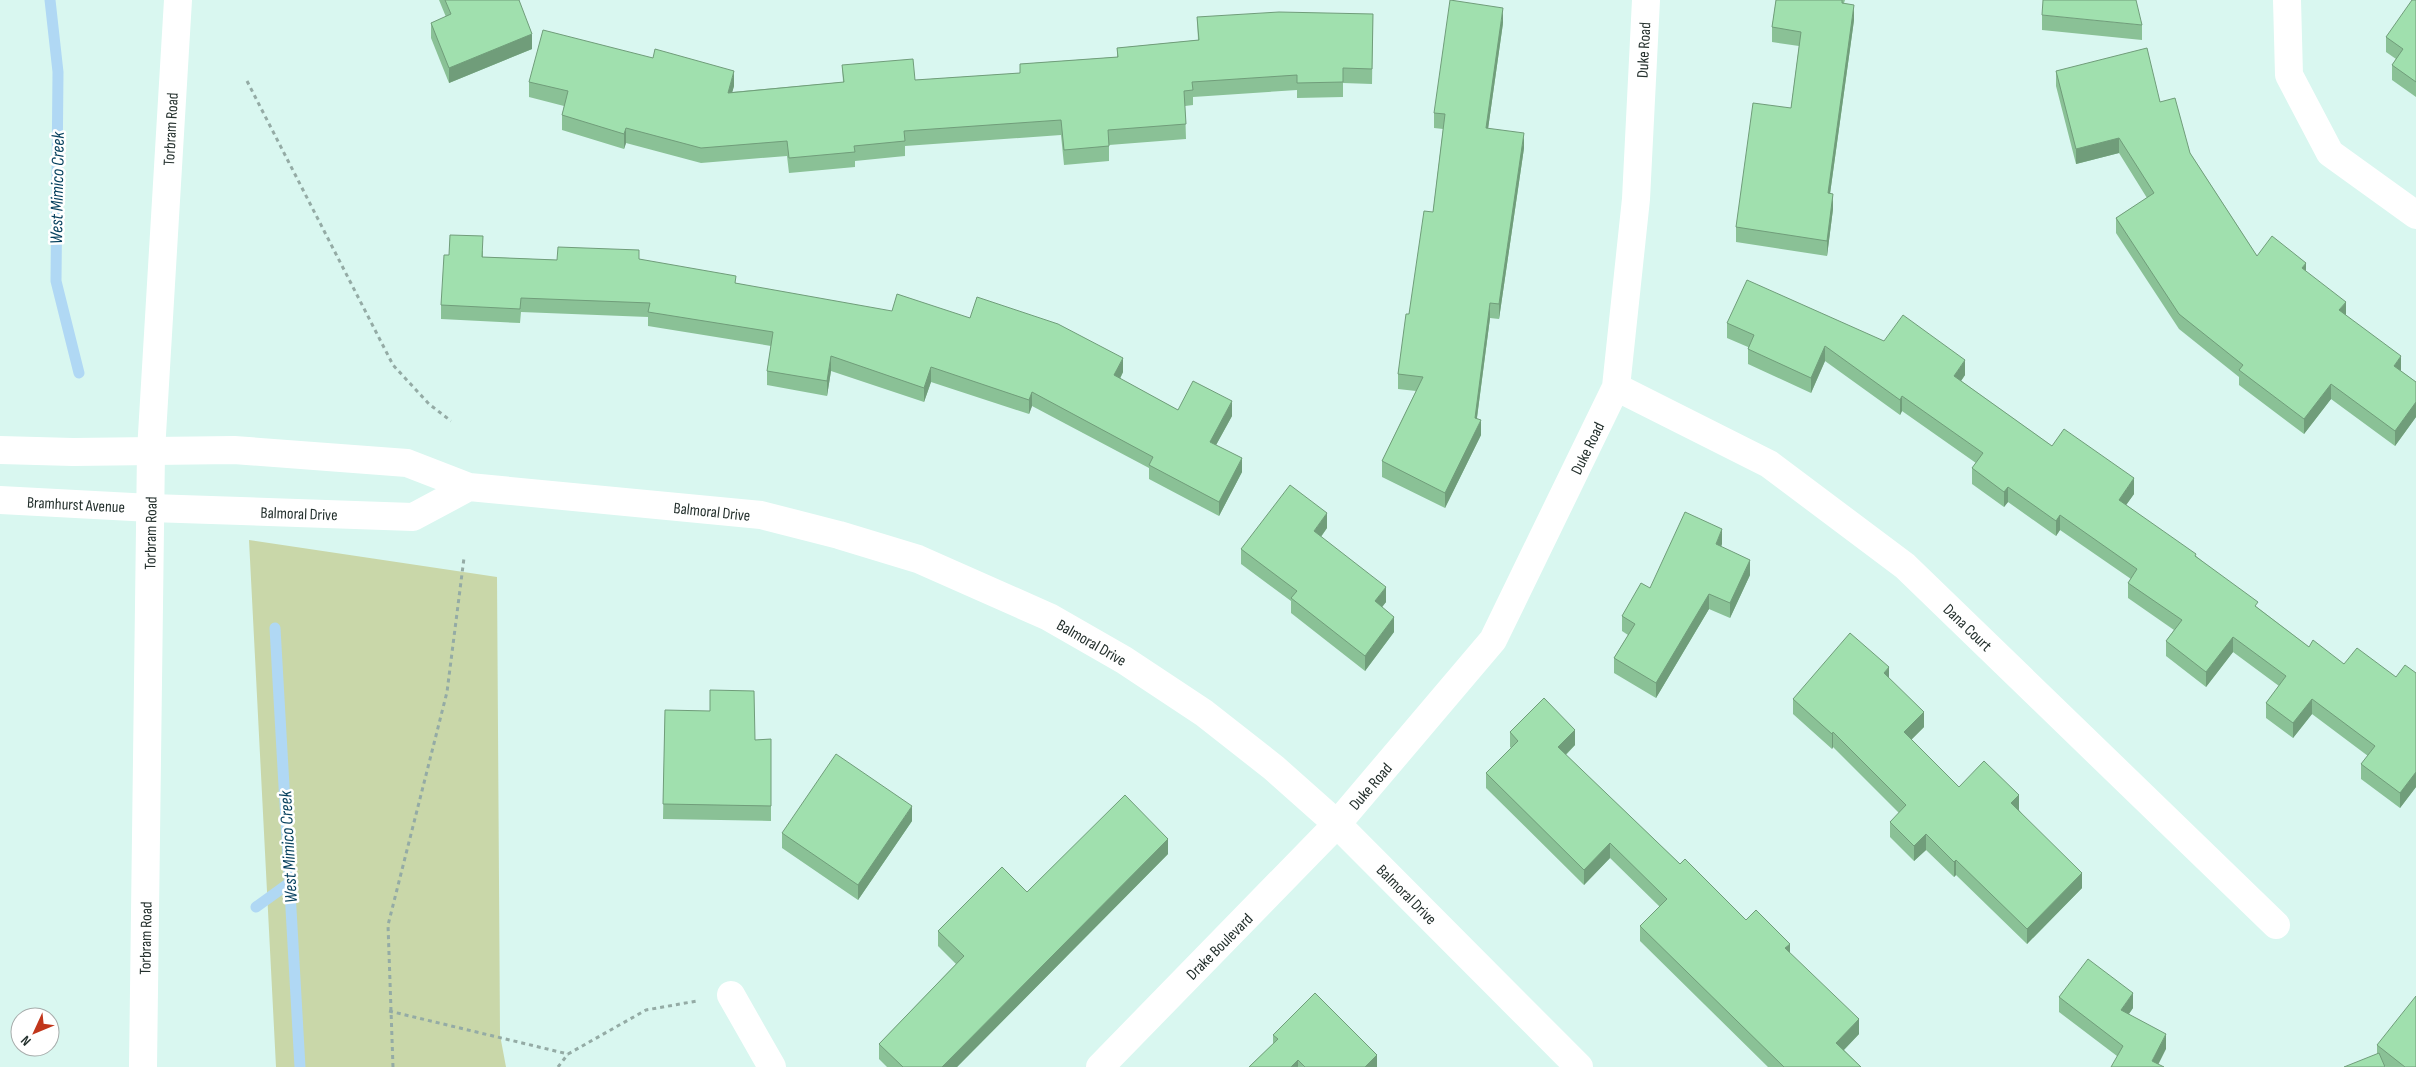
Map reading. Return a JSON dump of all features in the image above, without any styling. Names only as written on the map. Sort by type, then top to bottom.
[{"type":"street","name":"Torbram Road","points":[[143,1067],[151,451],[178,0]]},
{"type":"street","name":"Duke Road","points":[[1337,824],[1493,640],[1616,387],[1636,200],[1646,0]]},
{"type":"street","points":[[2287,0],[2289,75],[2330,153],[2416,215]]},
{"type":"street","name":"Dana Court","points":[[1616,387],[1769,464],[1905,566],[2276,925]]},
{"type":"street","points":[[0,450],[151,451]]},
{"type":"street","name":"Balmoral Drive","points":[[151,451],[234,450],[407,463],[469,487],[762,515],[839,535],[918,559],[1049,618],[1124,660],[1204,713],[1274,768],[1337,824],[1579,1067]]},
{"type":"street","name":"Balmoral Drive","points":[[151,508],[413,517],[469,487]]},
{"type":"street","name":"Bramhurst Avenue","points":[[0,500],[151,508]]},
{"type":"street","name":"Drake Boulevard","points":[[1100,1067],[1337,824]]},
{"type":"street","points":[[731,995],[772,1067]]},
{"type":"path","points":[[247,81],[393,365],[429,404],[451,421]]},
{"type":"path","points":[[392,1067],[388,925],[447,692],[464,558]]},
{"type":"path","points":[[558,1067],[568,1054],[646,1010],[731,995]]},
{"type":"path","points":[[389,1010],[568,1054]]},
{"type":"green space","points":[[249,540],[497,577],[500,1035],[506,1067],[276,1067]]},
{"type":"building","points":[[445,0],[519,0],[532,34],[449,68],[431,23],[451,14]]},
{"type":"building","points":[[1450,0],[1503,8],[1486,128],[1524,133],[1499,304],[1490,303],[1475,418],[1481,420],[1445,493],[1382,461],[1423,377],[1398,374],[1406,314],[1409,314],[1424,211],[1433,212],[1445,114],[1434,113]]},
{"type":"building","points":[[1776,0],[1842,0],[1842,3],[1854,5],[1828,193],[1833,194],[1827,241],[1736,227],[1753,103],[1791,108],[1801,32],[1772,27]]},
{"type":"building","points":[[2043,0],[2136,0],[2142,25],[2042,15]]},
{"type":"building","points":[[2412,0],[2416,0],[2416,82],[2392,65],[2403,49],[2386,37]]},
{"type":"building","points":[[1279,12],[1373,14],[1372,69],[1343,68],[1343,82],[1297,83],[1297,75],[1192,82],[1193,90],[1184,91],[1186,124],[1108,130],[1109,146],[1064,150],[1061,120],[904,131],[905,141],[854,146],[855,152],[789,158],[787,141],[701,148],[626,128],[624,134],[562,115],[568,91],[529,82],[543,30],[653,58],[655,49],[734,71],[728,93],[844,82],[842,65],[913,59],[915,80],[1020,73],[1020,64],[1118,57],[1117,48],[1199,40],[1197,17]]},
{"type":"building","points":[[2147,48],[2160,102],[2175,98],[2190,153],[2257,256],[2272,236],[2306,263],[2302,268],[2346,302],[2339,310],[2401,356],[2394,366],[2416,382],[2416,402],[2395,431],[2331,384],[2304,419],[2239,370],[2243,365],[2179,314],[2116,218],[2154,193],[2119,138],[2076,149],[2056,71]]},
{"type":"building","points":[[450,235],[483,236],[482,257],[557,260],[558,247],[639,250],[639,259],[736,276],[735,283],[892,311],[897,294],[970,318],[977,297],[1058,324],[1123,358],[1114,375],[1178,410],[1193,381],[1232,401],[1210,442],[1242,458],[1219,502],[1149,465],[1153,457],[1032,392],[1029,400],[931,367],[924,388],[831,356],[827,381],[767,371],[773,332],[648,312],[650,303],[521,298],[520,309],[441,305],[444,255],[449,255]]},
{"type":"building","points":[[1747,280],[1884,341],[1903,315],[1965,360],[1954,376],[2052,446],[2064,429],[2134,478],[2119,500],[2196,554],[2195,556],[2258,602],[2255,606],[2309,647],[2313,640],[2344,664],[2357,648],[2396,677],[2405,665],[2416,673],[2416,772],[2400,793],[2361,764],[2375,746],[2312,699],[2293,723],[2266,703],[2286,676],[2233,637],[2206,672],[2166,641],[2182,620],[2128,583],[2137,569],[2060,515],[2056,521],[2008,487],[2004,492],[1972,468],[1983,453],[1902,396],[1900,400],[1825,346],[1811,378],[1748,349],[1754,335],[1727,323]]},
{"type":"building","points":[[1290,485],[1327,513],[1314,531],[1386,587],[1375,601],[1394,617],[1365,656],[1291,598],[1297,591],[1241,549]]},
{"type":"building","points":[[1685,512],[1722,529],[1716,544],[1750,560],[1730,603],[1709,594],[1656,683],[1614,658],[1635,624],[1622,616],[1641,583],[1650,588]]},
{"type":"building","points":[[1850,633],[1889,667],[1884,673],[1924,712],[1904,732],[1959,787],[1984,761],[2019,795],[2011,803],[2082,873],[2027,929],[1956,860],[1954,862],[1926,834],[1914,846],[1890,822],[1906,805],[1833,732],[1832,734],[1793,699]]},
{"type":"building","points":[[710,690],[754,691],[755,740],[771,739],[771,806],[663,804],[665,710],[710,711]]},
{"type":"building","points":[[1544,698],[1575,730],[1558,747],[1680,864],[1685,859],[1746,920],[1756,910],[1790,944],[1785,948],[1859,1019],[1836,1043],[1861,1067],[1784,1067],[1640,926],[1667,899],[1610,843],[1584,870],[1486,773],[1518,741],[1510,732]]},
{"type":"building","points":[[836,754],[912,806],[858,885],[782,833]]},
{"type":"building","points":[[1125,795],[1168,839],[942,1067],[903,1067],[879,1044],[964,956],[938,931],[1002,867],[1027,892]]},
{"type":"building","points":[[2088,959],[2133,993],[2121,1010],[2166,1034],[2152,1061],[2164,1067],[2111,1067],[2123,1046],[2059,997]]},
{"type":"building","points":[[1315,993],[1377,1055],[1365,1067],[1305,1067],[1298,1060],[1291,1067],[1249,1067],[1278,1039],[1273,1035]]},
{"type":"building","points":[[2416,996],[2416,1067],[2405,1067],[2377,1045]]},
{"type":"building","points":[[2379,1053],[2385,1067],[2344,1067]]},
{"type":"waterway","name":"West Mimico Creek","points":[[50,0],[58,72],[56,281],[79,373]]},
{"type":"waterway","name":"West Mimico Creek","points":[[275,628],[300,1067]]},
{"type":"waterway","points":[[256,907],[288,884]]}]
